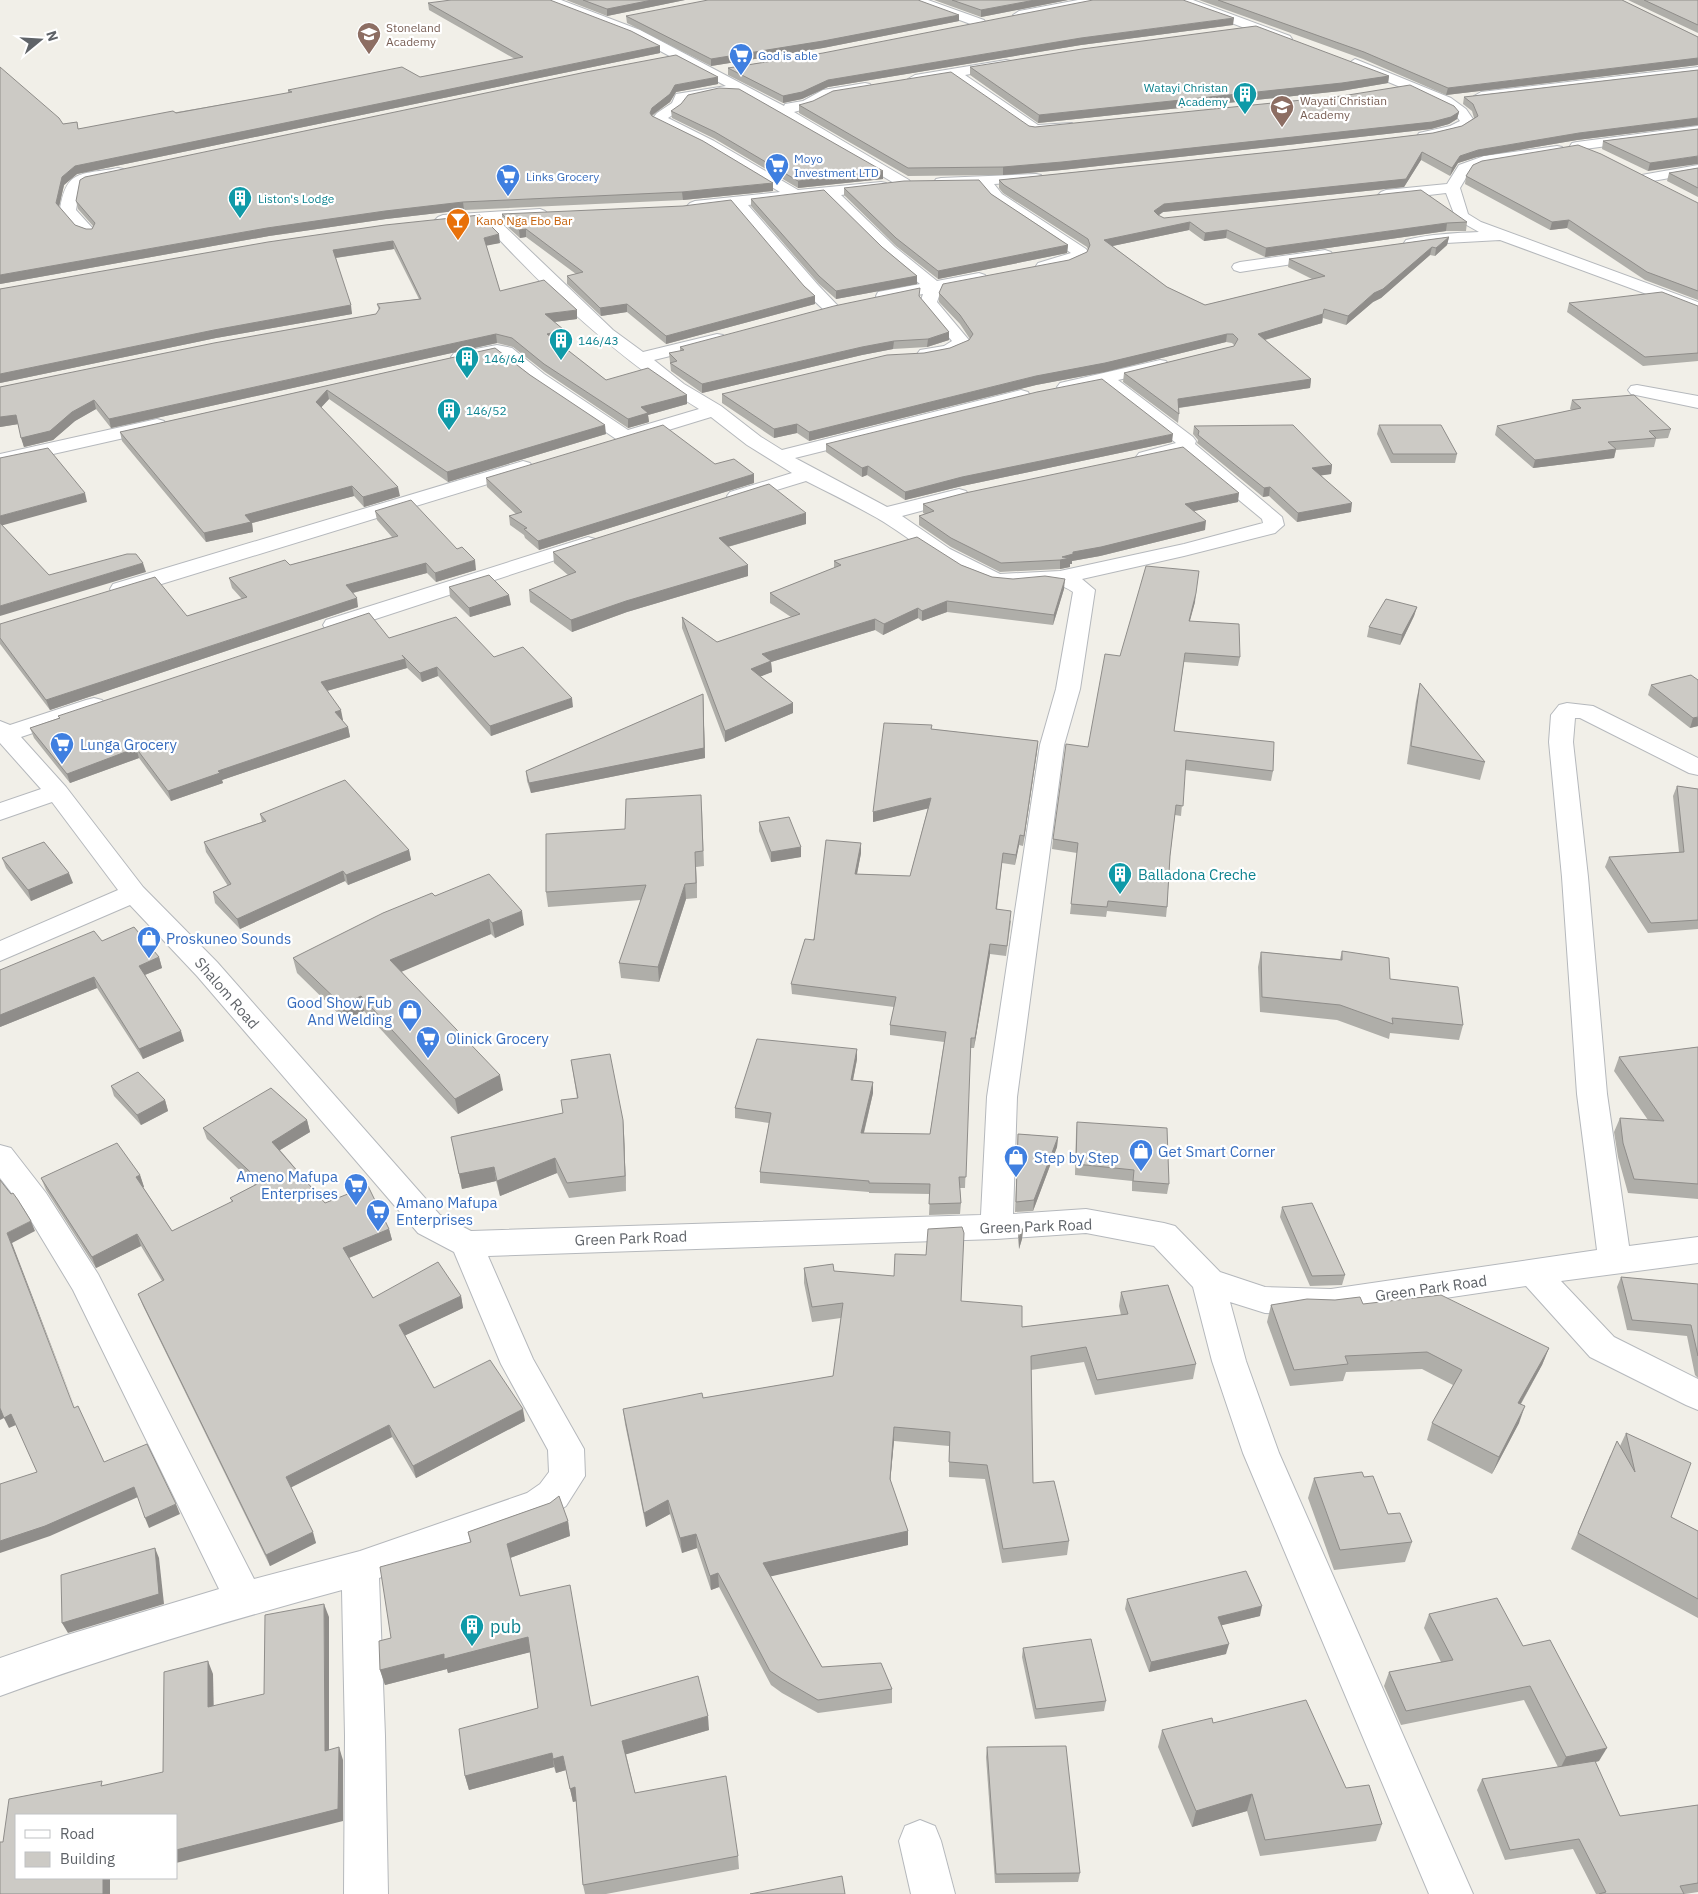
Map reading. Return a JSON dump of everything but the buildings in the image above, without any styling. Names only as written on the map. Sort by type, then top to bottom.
[{"type":"street","points":[[554,2],[575,0]]},
{"type":"street","points":[[917,0],[980,22]]},
{"type":"street","points":[[1044,0],[1062,6]]},
{"type":"street","points":[[951,28],[1096,0]]},
{"type":"street","points":[[1182,0],[1300,43]]},
{"type":"street","points":[[554,2],[636,33],[786,113],[904,183]]},
{"type":"street","points":[[609,22],[626,18]]},
{"type":"street","points":[[1227,31],[1255,28]]},
{"type":"street","points":[[658,59],[677,56]]},
{"type":"street","points":[[1341,58],[1446,101],[1465,115],[1468,122],[1455,129],[1412,138]]},
{"type":"street","points":[[905,80],[1020,62]]},
{"type":"street","points":[[707,72],[727,69]]},
{"type":"street","points":[[1446,101],[1698,70]]},
{"type":"street","points":[[954,72],[1035,129],[1082,124]]},
{"type":"street","points":[[786,113],[790,108],[807,104],[828,93],[875,85]]},
{"type":"street","points":[[1385,90],[1412,86]]},
{"type":"street","points":[[744,90],[719,89],[681,98],[680,104],[664,112],[659,119],[709,144],[797,196]]},
{"type":"street","points":[[1374,196],[1452,188],[1461,176],[1464,168],[1477,163],[1577,146],[1698,130]]},
{"type":"street","points":[[1577,146],[1605,157]]},
{"type":"street","points":[[1647,178],[1698,169]]},
{"type":"street","points":[[88,232],[74,219],[68,210],[74,183],[90,177],[128,170]]},
{"type":"street","points":[[1630,170],[1664,187]]},
{"type":"street","points":[[683,207],[904,183],[984,182],[1052,177]]},
{"type":"street","points":[[984,182],[997,197],[1080,252],[1079,256],[1068,261],[1031,268]]},
{"type":"street","points":[[1452,188],[1461,216],[1475,225],[1698,308]]},
{"type":"street","points":[[829,192],[889,250],[934,287]]},
{"type":"street","points":[[737,202],[812,290],[830,307]]},
{"type":"street","points":[[425,222],[486,216],[556,213]]},
{"type":"street","points":[[486,216],[510,242],[607,334],[678,388],[714,402],[754,441],[808,474],[885,514],[943,553],[999,582],[1060,577],[1184,550],[1268,529],[1274,525],[1272,516],[1185,446]]},
{"type":"street","points":[[1397,245],[1446,238],[1504,236]]},
{"type":"street","points":[[1240,267],[1338,253]]},
{"type":"street","points":[[865,300],[994,276]]},
{"type":"street","points":[[905,356],[949,350],[962,343],[928,303],[934,287]]},
{"type":"street","points":[[814,312],[848,303]]},
{"type":"street","points":[[640,358],[732,335]]},
{"type":"street","points":[[440,362],[482,352],[498,350],[506,352],[538,378],[626,437]]},
{"type":"street","points":[[780,456],[1180,360]]},
{"type":"street","points":[[1105,379],[1186,441],[1185,446]]},
{"type":"street","points":[[1637,390],[1698,402]]},
{"type":"street","points":[[598,445],[626,437],[714,402]]},
{"type":"street","points":[[0,460],[171,422]]},
{"type":"street","points":[[1131,460],[1169,452],[1185,446]]},
{"type":"street","points":[[104,594],[541,462]]},
{"type":"street","points":[[718,502],[808,474]]},
{"type":"street","points":[[885,514],[981,491]]},
{"type":"street","points":[[319,631],[608,536]]},
{"type":"street","points":[[996,1227],[1002,1097],[1052,745],[1068,689],[1084,590],[1074,582],[1060,577]]},
{"type":"street","points":[[3,731],[114,698]]},
{"type":"street","points":[[1615,1260],[1592,1094],[1575,877],[1561,742],[1563,715],[1568,710],[1585,711],[1698,768]]},
{"type":"street","name":"Shalom Road","points":[[3,731],[57,792],[134,893],[207,969],[429,1224],[467,1244]]},
{"type":"street","points":[[0,812],[57,792]]},
{"type":"street","points":[[0,952],[134,893]]},
{"type":"street","points":[[0,1156],[35,1201],[86,1283],[244,1599]]},
{"type":"street","name":"Green Park Road","points":[[467,1244],[996,1227],[1086,1221],[1164,1235],[1208,1280],[1265,1300],[1331,1302],[1615,1260],[1698,1250]]},
{"type":"street","points":[[0,1677],[67,1653],[244,1599],[360,1568],[539,1506],[553,1495],[567,1476],[566,1449],[518,1364],[467,1244]]},
{"type":"street","points":[[1534,1273],[1602,1347],[1698,1395]]},
{"type":"street","points":[[1208,1280],[1229,1361],[1261,1453],[1451,1894]]},
{"type":"street","points":[[360,1568],[365,1736],[366,1894]]},
{"type":"street","points":[[920,1841],[933,1894]]},
{"type":"place","name":"Stoneland Academy","points":[[369,55]]},
{"type":"place","name":"God is able","points":[[741,76]]},
{"type":"place","name":"Watayi Christan Academy","points":[[1245,115]]},
{"type":"place","name":"Wayati Christian Academy","points":[[1282,128]]},
{"type":"place","name":"Moyo Investment LTD","points":[[777,186]]},
{"type":"place","name":"Links Grocery","points":[[508,197]]},
{"type":"place","name":"Liston's Lodge","points":[[240,219]]},
{"type":"place","name":"Kano Nga Ebo Bar","points":[[458,241]]},
{"type":"place","name":"146/43","points":[[561,361]]},
{"type":"place","name":"146/64","points":[[467,379]]},
{"type":"place","name":"146/52","points":[[449,431]]},
{"type":"place","name":"Lunga Grocery","points":[[62,765]]},
{"type":"place","name":"Balladona Creche","points":[[1120,895]]},
{"type":"place","name":"Proskuneo Sounds","points":[[149,959]]},
{"type":"place","name":"Good Show Fub And Welding","points":[[410,1032]]},
{"type":"place","name":"Olinick Grocery","points":[[428,1059]]},
{"type":"place","name":"Get Smart Corner","points":[[1141,1172]]},
{"type":"place","name":"Step by Step","points":[[1016,1178]]},
{"type":"place","name":"Ameno Mafupa Enterprises","points":[[356,1206]]},
{"type":"place","name":"Amano Mafupa Enterprises","points":[[378,1232]]},
{"type":"place","name":"pub","points":[[472,1647]]}]
